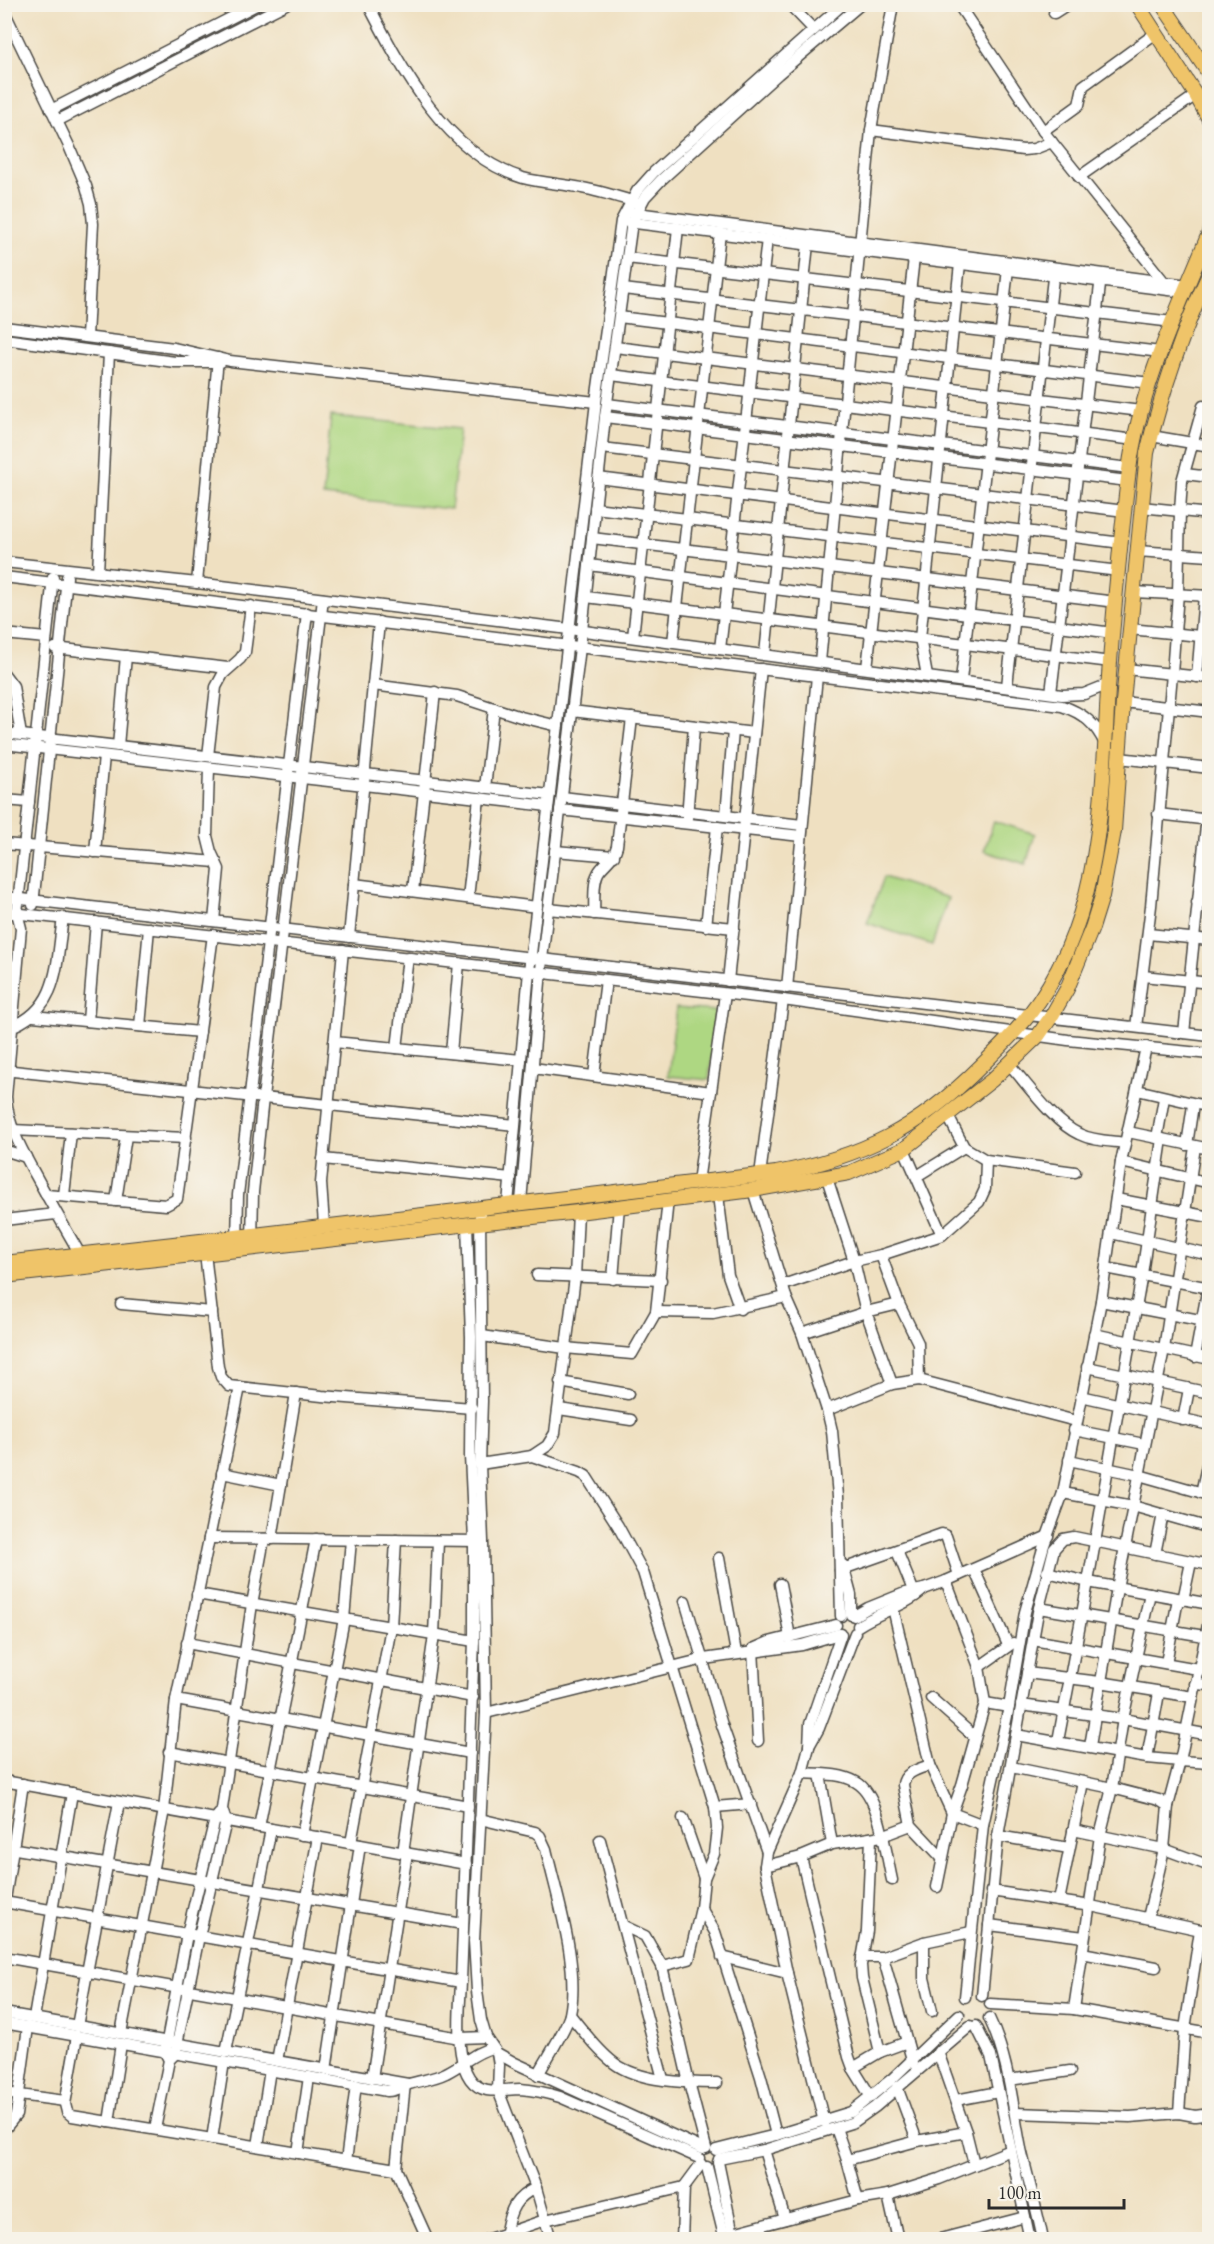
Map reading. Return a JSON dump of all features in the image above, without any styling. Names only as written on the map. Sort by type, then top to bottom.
[{"type":"main road","points":[[1137,4],[1196,94],[1209,121]]},
{"type":"main road","points":[[1162,4],[1209,75]]},
{"type":"main road","points":[[253,1242],[324,1225],[760,1175],[834,1160],[910,1125],[953,1094],[1015,1032],[1030,1014],[1064,955],[1087,892],[1100,822],[1113,633],[1129,475],[1135,440],[1150,383],[1173,322],[1177,287],[1209,231]]},
{"type":"main road","points":[[4,1263],[80,1254],[473,1223],[753,1190],[827,1178],[858,1169],[904,1149],[948,1116],[1009,1064],[1038,1036],[1052,1017],[1080,958],[1102,896],[1114,831],[1123,702],[1147,453],[1173,362],[1209,272]]},
{"type":"main road","points":[[4,1276],[205,1253],[237,1243]]},
{"type":"street","points":[[51,110],[258,4]]},
{"type":"street","points":[[57,121],[273,8],[286,4]]},
{"type":"street","points":[[368,4],[399,64],[418,93],[440,119],[493,165],[523,177],[585,188],[631,212],[678,228],[808,244],[861,247],[914,258],[960,264],[1054,271]]},
{"type":"street","points":[[789,4],[814,30]]},
{"type":"street","points":[[515,1203],[511,1178],[521,1060],[537,959],[549,800],[567,645],[631,212],[654,172],[843,4]]},
{"type":"street","points":[[542,908],[555,851],[562,797],[602,448],[605,417],[601,403],[611,375],[631,212],[661,180],[778,74],[861,4]]},
{"type":"street","points":[[820,662],[871,130],[892,4]]},
{"type":"street","points":[[958,4],[1043,130],[1079,177],[1177,287]]},
{"type":"street","points":[[1054,13],[1068,4]]},
{"type":"street","points":[[4,11],[57,121],[86,186],[91,204],[93,224],[87,337]]},
{"type":"street","points":[[1043,130],[1080,105],[1083,86],[1156,33]]},
{"type":"street","points":[[150,59],[156,71]]},
{"type":"street","points":[[1079,177],[1196,94]]},
{"type":"street","points":[[871,130],[1023,150],[1034,149],[1052,142]]},
{"type":"street","points":[[631,212],[861,247],[1177,287]]},
{"type":"street","points":[[633,637],[678,228]]},
{"type":"street","points":[[673,642],[720,233]]},
{"type":"street","points":[[720,649],[767,239]]},
{"type":"street","points":[[765,654],[808,244]]},
{"type":"street","points":[[627,258],[1173,322]]},
{"type":"street","points":[[867,668],[914,258]]},
{"type":"street","points":[[927,676],[920,638],[960,264]]},
{"type":"street","points":[[961,680],[1008,269]]},
{"type":"street","points":[[1007,686],[1054,271]]},
{"type":"street","points":[[1051,693],[1101,277]]},
{"type":"street","points":[[623,289],[1161,352]]},
{"type":"street","points":[[619,317],[1150,383]]},
{"type":"street","points":[[4,327],[174,348],[218,360]]},
{"type":"street","points":[[4,339],[175,362],[230,361],[601,403],[1079,462],[1129,475]]},
{"type":"street","points":[[615,347],[1141,411]]},
{"type":"street","points":[[98,573],[110,353]]},
{"type":"street","points":[[197,583],[218,360]]},
{"type":"street","points":[[611,375],[1135,440]]},
{"type":"street","points":[[1136,1027],[1148,934],[1172,674],[1180,553],[1180,511],[1185,474],[1203,406],[1209,408]]},
{"type":"street","points":[[605,417],[1077,475],[1129,475]]},
{"type":"street","points":[[1151,436],[1209,446]]},
{"type":"street","points":[[602,448],[1125,511]]},
{"type":"street","points":[[1185,474],[1209,477]]},
{"type":"street","points":[[598,478],[1122,543]]},
{"type":"street","points":[[1141,507],[1209,513]]},
{"type":"street","points":[[595,508],[1119,572]]},
{"type":"street","points":[[592,538],[1116,602]]},
{"type":"street","points":[[1137,551],[1209,556]]},
{"type":"street","points":[[4,562],[197,583],[673,642],[1051,693],[1084,694],[1109,684]]},
{"type":"street","points":[[589,566],[1113,633]]},
{"type":"street","points":[[54,568],[18,898],[17,913],[21,928],[8,1014],[11,1027],[6,1071],[7,1115],[12,1130],[46,1195],[80,1254]]},
{"type":"street","points":[[21,928],[32,915],[34,900],[68,570]]},
{"type":"street","points":[[4,577],[1062,706],[1083,716],[1092,724],[1105,745]]},
{"type":"street","points":[[1134,592],[1207,596],[1205,636],[1197,677]]},
{"type":"street","points":[[586,597],[1111,662]]},
{"type":"street","points":[[253,1242],[253,1192],[263,1098],[323,599]]},
{"type":"street","points":[[214,921],[219,869],[207,836],[208,762],[216,687],[228,668],[245,652],[251,606]]},
{"type":"street","points":[[237,1243],[238,1195],[307,613]]},
{"type":"street","points":[[349,937],[380,622]]},
{"type":"street","points":[[1130,629],[1205,636]]},
{"type":"street","points":[[4,634],[46,642],[60,648],[228,668]]},
{"type":"street","points":[[118,746],[126,656]]},
{"type":"street","points":[[728,981],[761,669]]},
{"type":"street","points":[[1126,669],[1209,678]]},
{"type":"street","points":[[4,674],[13,686],[21,735]]},
{"type":"street","points":[[787,988],[817,676]]},
{"type":"street","points":[[373,685],[457,696],[521,717],[558,726]]},
{"type":"street","points":[[413,891],[435,692]]},
{"type":"street","points":[[1083,716],[1084,694]]},
{"type":"street","points":[[1123,702],[1209,712]]},
{"type":"street","points":[[485,788],[494,708]]},
{"type":"street","points":[[572,711],[754,733]]},
{"type":"street","points":[[594,914],[598,872],[614,856],[617,846],[632,718]]},
{"type":"street","points":[[686,824],[694,726]]},
{"type":"street","points":[[726,816],[733,731]]},
{"type":"street","points":[[4,733],[21,735],[35,742]]},
{"type":"street","points":[[4,744],[35,742],[104,756],[208,762],[425,786],[485,788],[549,800]]},
{"type":"street","points":[[50,744],[118,746],[208,762]]},
{"type":"street","points":[[95,852],[104,756]]},
{"type":"street","points":[[1119,758],[1209,768]]},
{"type":"street","points":[[425,786],[479,798],[549,800]]},
{"type":"street","points":[[1184,1033],[1208,820],[1209,788]]},
{"type":"street","points":[[562,797],[726,816],[745,824]]},
{"type":"street","points":[[468,898],[479,798]]},
{"type":"street","points":[[4,800],[29,802]]},
{"type":"street","points":[[560,810],[717,827],[745,824],[802,831]]},
{"type":"street","points":[[1158,814],[1208,820]]},
{"type":"street","points":[[706,926],[717,827]]},
{"type":"street","points":[[4,844],[216,862]]},
{"type":"street","points":[[555,851],[614,856]]},
{"type":"street","points":[[354,884],[542,908],[734,928]]},
{"type":"street","points":[[4,897],[1209,1036]]},
{"type":"street","points":[[1197,902],[1209,904]]},
{"type":"street","points":[[4,912],[783,1000],[1038,1036],[1209,1054]]},
{"type":"street","points":[[11,1027],[33,1016],[44,1005],[51,991],[63,918]]},
{"type":"street","points":[[88,1021],[96,922]]},
{"type":"street","points":[[140,1026],[149,928]]},
{"type":"street","points":[[1148,934],[1209,940]]},
{"type":"street","points":[[46,1195],[166,1205],[174,1202],[178,1195],[213,935]]},
{"type":"street","points":[[324,1225],[321,1183],[343,950]]},
{"type":"street","points":[[397,1048],[408,957]]},
{"type":"street","points":[[451,1053],[459,963]]},
{"type":"street","points":[[4,965],[17,966]]},
{"type":"street","points":[[515,1203],[533,1068],[535,972]]},
{"type":"street","points":[[1143,976],[1209,983]]},
{"type":"street","points":[[594,1076],[606,980]]},
{"type":"street","points":[[698,1182],[725,994]]},
{"type":"street","points":[[760,1175],[783,1000]]},
{"type":"street","points":[[33,1016],[200,1032]]},
{"type":"street","points":[[334,1042],[521,1060]]},
{"type":"street","points":[[1030,2240],[991,2056],[973,2026],[963,2021],[959,2015],[960,2004],[965,1997],[983,1825],[1009,1707],[1020,1638],[1035,1575],[1063,1493],[1070,1460],[1101,1301],[1121,1162],[1146,1047]]},
{"type":"street","points":[[1009,1064],[1053,1113],[1078,1134],[1090,1138],[1159,1138],[1209,1149]]},
{"type":"street","points":[[533,1068],[711,1092]]},
{"type":"street","points":[[6,1071],[515,1125]]},
{"type":"street","points":[[1137,1090],[1209,1107]]},
{"type":"street","points":[[1058,1741],[1142,1274],[1164,1098]]},
{"type":"street","points":[[1090,1746],[1117,1588],[1164,1349],[1190,1180],[1193,1105]]},
{"type":"street","points":[[948,1116],[964,1147],[986,1160],[1075,1172]]},
{"type":"street","points":[[12,1130],[186,1138]]},
{"type":"street","points":[[64,1195],[71,1133]]},
{"type":"street","points":[[116,1201],[126,1136]]},
{"type":"street","points":[[917,1176],[964,1147]]},
{"type":"street","points":[[904,1149],[942,1234]]},
{"type":"street","points":[[4,1150],[26,1156]]},
{"type":"street","points":[[323,1159],[511,1178]]},
{"type":"street","points":[[783,1285],[942,1234],[979,1202],[985,1189],[986,1160]]},
{"type":"street","points":[[1121,1162],[1209,1183]]},
{"type":"street","points":[[827,1178],[854,1261],[866,1312],[892,1384]]},
{"type":"street","points":[[753,1190],[786,1297],[802,1333],[827,1410],[835,1455],[842,1566],[851,1594],[847,1625],[810,1724],[809,1747],[801,1773],[766,1852],[765,1866],[787,1973],[824,2122]]},
{"type":"street","points":[[718,1195],[728,1275],[740,1309]]},
{"type":"street","points":[[1116,1199],[1209,1217]]},
{"type":"street","points":[[482,1336],[565,1348],[632,1354],[656,1312],[668,1200]]},
{"type":"street","points":[[613,1279],[619,1206]]},
{"type":"street","points":[[480,1207],[473,1223],[470,1456],[479,1541],[486,1713],[474,1941],[477,1991],[481,2020],[486,2037],[495,2050],[500,2072],[498,2090],[536,2188],[551,2240]]},
{"type":"street","points":[[480,1464],[532,1456],[547,1446],[555,1433],[575,1277],[578,1212]]},
{"type":"street","points":[[4,1220],[56,1214]]},
{"type":"street","points":[[473,1223],[482,1336],[479,1541],[460,1982],[460,2038],[462,2063],[466,2075],[486,2090],[530,2090],[560,2097],[709,2157],[764,2150],[854,2122],[875,2108],[938,2052],[973,2026],[984,2024],[989,2018],[991,2011],[986,2000],[989,1925],[998,1836],[1039,1608],[1054,1549],[1063,1539],[1074,1537],[1209,1565]]},
{"type":"street","points":[[1111,1233],[1209,1255]]},
{"type":"street","points":[[205,1253],[221,1377],[229,1386],[472,1408]]},
{"type":"street","points":[[881,1254],[899,1304],[918,1343],[919,1380]]},
{"type":"street","points":[[1106,1268],[1174,1281],[1209,1284],[1205,1321],[1195,1357]]},
{"type":"street","points":[[537,1275],[661,1280]]},
{"type":"street","points":[[656,1312],[692,1314],[740,1309],[786,1297]]},
{"type":"street","points":[[1101,1301],[1205,1321]]},
{"type":"street","points":[[121,1304],[212,1312]]},
{"type":"street","points":[[802,1333],[899,1304]]},
{"type":"street","points":[[1094,1334],[1209,1359]]},
{"type":"street","points":[[1087,1367],[1209,1393]]},
{"type":"street","points":[[827,1410],[892,1384],[919,1380],[1075,1425],[1112,1438],[1144,1444]]},
{"type":"street","points":[[561,1382],[628,1394]]},
{"type":"street","points":[[109,2122],[131,1980],[164,1810],[176,1700],[240,1387]]},
{"type":"street","points":[[1183,1420],[1189,1389]]},
{"type":"street","points":[[182,1989],[199,1936],[211,1881],[252,1604],[281,1485],[296,1393]]},
{"type":"street","points":[[1081,1396],[1209,1425]]},
{"type":"street","points":[[559,1409],[631,1420]]},
{"type":"street","points":[[1070,1460],[1139,1475],[1205,1494],[1209,1452]]},
{"type":"street","points":[[532,1456],[579,1472],[590,1482],[643,1572],[715,1807],[717,1828],[714,1854],[704,1878],[701,1908],[689,1959],[662,1966]]},
{"type":"street","points":[[222,1473],[281,1485]]},
{"type":"street","points":[[1063,1493],[1133,1506],[1209,1528]]},
{"type":"street","points":[[1155,1554],[1162,1514]]},
{"type":"street","points":[[842,1566],[897,1551],[939,1534],[945,1534],[958,1575]]},
{"type":"street","points":[[748,1652],[769,1642],[847,1625],[868,1608],[913,1590],[924,1589],[946,1581],[1048,1536]]},
{"type":"street","points":[[209,1538],[479,1541]]},
{"type":"street","points":[[259,1827],[316,1539]]},
{"type":"street","points":[[302,1835],[344,1619],[351,1540]]},
{"type":"street","points":[[326,2070],[351,1905],[361,1787],[391,1627],[396,1540]]},
{"type":"street","points":[[372,2078],[397,1913],[434,1635],[438,1541]]},
{"type":"street","points":[[897,1551],[913,1590]]},
{"type":"street","points":[[719,1558],[748,1652],[758,1741]]},
{"type":"street","points":[[1166,1663],[1172,1629],[1191,1562]]},
{"type":"street","points":[[974,1569],[1008,1645]]},
{"type":"street","points":[[1047,1572],[1117,1588],[1209,1604]]},
{"type":"street","points":[[937,1887],[952,1814],[986,1703],[979,1667],[946,1581]]},
{"type":"street","points":[[780,1584],[790,1637]]},
{"type":"street","points":[[486,1713],[704,1659],[802,1645],[893,1608],[913,1598],[924,1589]]},
{"type":"street","points":[[1074,2009],[1101,1836],[1150,1593]]},
{"type":"street","points":[[197,1594],[474,1641]]},
{"type":"street","points":[[685,1600],[722,1725],[766,1852]]},
{"type":"street","points":[[893,1608],[930,1765],[952,1814],[983,1825]]},
{"type":"street","points":[[1039,1608],[1111,1622],[1172,1629],[1207,1636]]},
{"type":"street","points":[[1148,1918],[1164,1849],[1168,1806],[1207,1636],[1209,1615]]},
{"type":"street","points":[[979,1667],[1020,1638]]},
{"type":"street","points":[[1033,1640],[1198,1669]]},
{"type":"street","points":[[187,1643],[473,1697]]},
{"type":"street","points":[[1027,1673],[1101,1682],[1193,1698]]},
{"type":"street","points":[[1195,1684],[1209,1685]]},
{"type":"street","points":[[1147,1758],[1160,1693]]},
{"type":"street","points":[[931,1698],[975,1737]]},
{"type":"street","points":[[176,1700],[470,1753]]},
{"type":"street","points":[[986,1703],[1009,1707]]},
{"type":"street","points":[[1021,1705],[1123,1719],[1209,1736]]},
{"type":"street","points":[[1016,1735],[1090,1746],[1147,1758],[1209,1763]]},
{"type":"street","points":[[169,1752],[468,1806]]},
{"type":"street","points":[[930,1765],[909,1774],[903,1780],[911,1826],[942,1858]]},
{"type":"street","points":[[1011,1767],[1112,1788],[1159,1800],[1168,1806]]},
{"type":"street","points":[[801,1773],[855,1780],[865,1788],[871,1799],[882,1836],[892,1880]]},
{"type":"street","points":[[820,1774],[832,1844]]},
{"type":"street","points":[[4,1781],[466,1864]]},
{"type":"street","points":[[1059,1901],[1083,1782]]},
{"type":"street","points":[[23,1784],[9,1847],[5,1903],[460,1982]]},
{"type":"street","points":[[4,2130],[16,2115],[72,1793]]},
{"type":"street","points":[[119,1802],[65,2101],[65,2108],[69,2114],[396,2169]]},
{"type":"street","points":[[715,1807],[751,1804]]},
{"type":"street","points":[[683,1818],[704,1878]]},
{"type":"street","points":[[480,1819],[535,1832],[540,1836],[546,1849],[571,1963],[572,1990],[570,2016],[538,2075]]},
{"type":"street","points":[[155,2129],[182,1989],[187,1934],[199,1879],[220,1820]]},
{"type":"street","points":[[765,1866],[801,1857],[832,1844],[882,1836],[911,1826]]},
{"type":"street","points":[[212,2139],[225,2057],[271,1829]]},
{"type":"street","points":[[1073,1830],[1164,1849],[1209,1866]]},
{"type":"street","points":[[998,1836],[1069,1848]]},
{"type":"street","points":[[258,2146],[318,1837]]},
{"type":"street","points":[[871,1838],[867,1931],[862,1957],[862,1978],[880,2052]]},
{"type":"street","points":[[600,1840],[663,2079]]},
{"type":"street","points":[[9,1847],[464,1924]]},
{"type":"street","points":[[801,1857],[853,2068],[871,2097]]},
{"type":"street","points":[[991,1891],[1091,1906],[1204,1931],[1185,2030],[1179,2113]]},
{"type":"street","points":[[701,1908],[715,1932],[745,2025],[776,2135]]},
{"type":"street","points":[[989,1925],[1084,1937]]},
{"type":"street","points":[[624,1926],[645,1936],[662,1966],[689,2083],[731,2237],[785,2219],[858,2200],[888,2195],[939,2179],[1011,2150]]},
{"type":"street","points":[[862,1957],[883,1957],[924,1942],[971,1932]]},
{"type":"street","points":[[924,1942],[924,1978],[932,2012]]},
{"type":"street","points":[[1082,1953],[1156,1967]]},
{"type":"street","points":[[722,1957],[787,1973]]},
{"type":"street","points":[[883,1957],[916,2071]]},
{"type":"street","points":[[4,1958],[460,2038],[486,2037]]},
{"type":"street","points":[[965,1997],[974,1994],[986,2000],[1074,2009],[1209,2033]]},
{"type":"street","points":[[4,2013],[31,2023]]},
{"type":"street","points":[[486,2240],[506,2231],[545,2220],[684,2187],[709,2157],[852,2112],[959,2015]]},
{"type":"street","points":[[570,2016],[600,2051],[616,2065],[637,2075],[689,2083],[717,2083]]},
{"type":"street","points":[[989,2018],[998,2037],[1009,2080],[1021,2148],[1043,2240]]},
{"type":"street","points":[[4,2023],[31,2023],[171,2050],[273,2066],[326,2070],[406,2085]]},
{"type":"street","points":[[853,2068],[880,2052],[907,2043]]},
{"type":"street","points":[[273,2066],[309,2077],[394,2091],[446,2073],[477,2053],[495,2050],[538,2075],[709,2157]]},
{"type":"street","points":[[938,2052],[956,2100],[974,2164]]},
{"type":"street","points":[[1009,2080],[1070,2072]]},
{"type":"street","points":[[298,2153],[309,2077]]},
{"type":"street","points":[[346,2161],[356,2085]]},
{"type":"street","points":[[406,2085],[396,2169],[428,2240]]},
{"type":"street","points":[[897,2087],[917,2141]]},
{"type":"street","points":[[4,2092],[65,2101]]},
{"type":"street","points":[[956,2100],[998,2092]]},
{"type":"street","points":[[1015,2113],[1130,2117],[1179,2113],[1195,2116],[1209,2114]]},
{"type":"street","points":[[836,2128],[848,2160],[858,2200]]},
{"type":"street","points":[[848,2160],[917,2141],[966,2132]]},
{"type":"street","points":[[764,2150],[785,2219]]},
{"type":"street","points":[[682,2240],[684,2187]]},
{"type":"street","points":[[506,2231],[509,2215],[516,2201],[536,2188]]},
{"type":"street","points":[[888,2195],[898,2240]]},
{"type":"street","points":[[936,2240],[1025,2217]]},
{"type":"green space","points":[[331,416],[460,429],[451,509],[323,496]]},
{"type":"green space","points":[[994,821],[1035,834],[1026,864],[984,851]]},
{"type":"green space","points":[[884,877],[948,898],[932,945],[867,923]]},
{"type":"green space","points":[[676,1008],[717,1011],[709,1080],[668,1076]]}]
